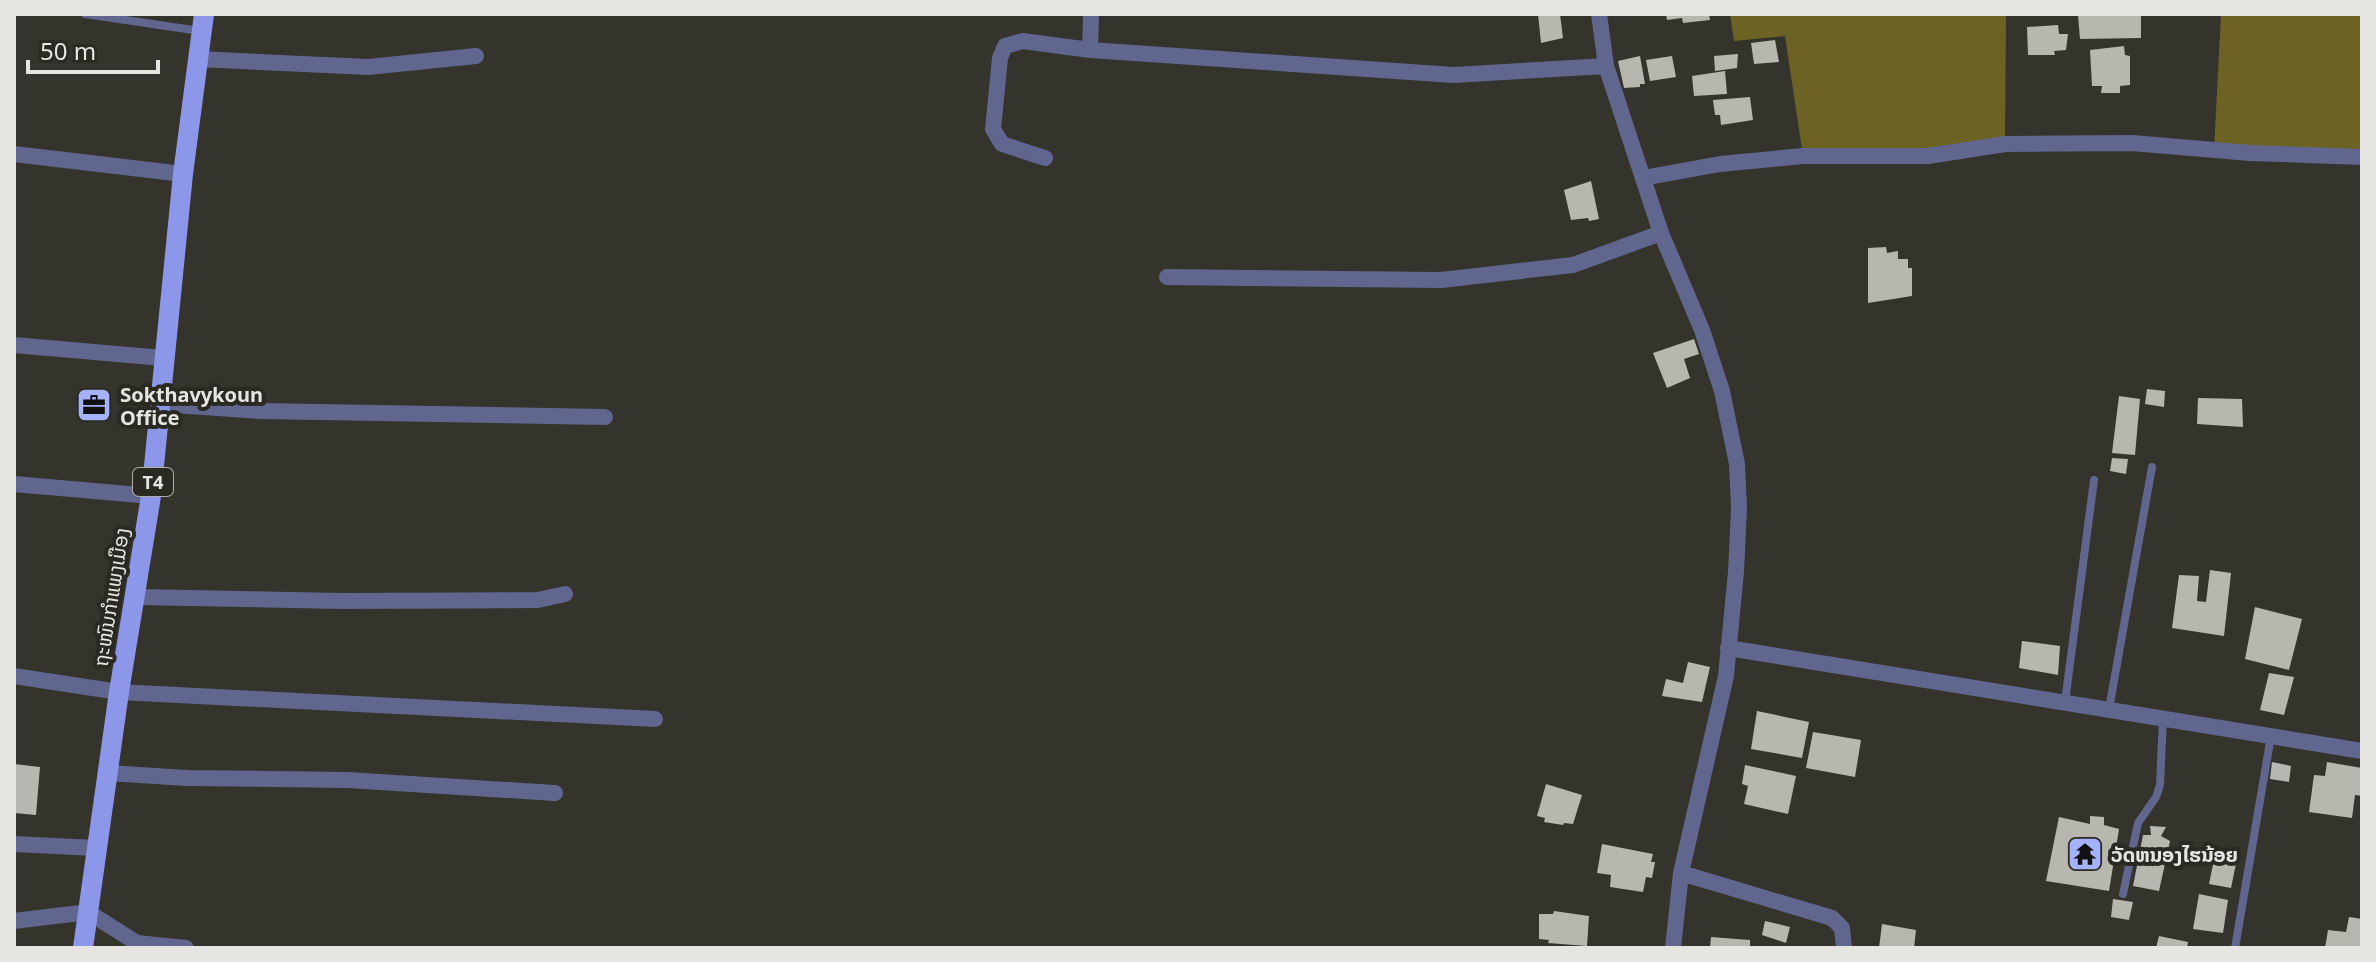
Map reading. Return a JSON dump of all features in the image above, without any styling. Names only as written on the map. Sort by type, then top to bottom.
[{"type":"main road","name":"ຖະໜົນກຳແພງເມືອງ","points":[[83,948],[119,692],[151,496],[163,358],[202,22]]},
{"type":"street","points":[[1090,50],[1091,14]]},
{"type":"street","points":[[1599,14],[1606,66],[1661,233],[1702,330],[1722,391],[1737,464],[1739,508],[1726,676],[1681,873],[1673,948]]},
{"type":"street","points":[[1045,158],[1002,144],[993,129],[1000,58],[1005,46],[1023,41],[1090,50],[1454,75],[1606,66]]},
{"type":"street","points":[[197,59],[368,67],[476,56]]},
{"type":"street","points":[[1643,178],[1720,164],[1803,156],[1928,156],[2005,144],[2132,143],[2250,153],[2362,157]]},
{"type":"street","points":[[14,154],[183,174]]},
{"type":"street","points":[[1167,277],[1441,280],[1573,265],[1661,233]]},
{"type":"street","points":[[14,345],[163,358]]},
{"type":"street","points":[[161,404],[260,411],[605,417]]},
{"type":"street","points":[[14,484],[151,496]]},
{"type":"street","points":[[136,597],[342,601],[538,600],[565,594]]},
{"type":"street","points":[[1728,648],[2362,751]]},
{"type":"street","points":[[14,676],[119,692],[655,719]]},
{"type":"street","points":[[108,773],[187,778],[348,780],[555,793]]},
{"type":"street","points":[[14,844],[96,848]]},
{"type":"street","points":[[1681,873],[1832,918],[1842,928],[1844,948]]},
{"type":"street","points":[[14,921],[88,912],[137,943],[186,948]]},
{"type":"lane","points":[[85,14],[202,22]]},
{"type":"lane","points":[[2109,709],[2152,467]]},
{"type":"lane","points":[[2065,702],[2094,480]]},
{"type":"lane","points":[[2123,894],[2138,823],[2156,797],[2160,785],[2163,719]]},
{"type":"lane","points":[[2235,948],[2271,735]]},
{"type":"shaded area","points":[[1730,14],[2006,14],[2005,144],[1803,156],[1785,36],[1734,41]]},
{"type":"shaded area","points":[[2221,14],[2362,14],[2362,157],[2214,149]]},
{"type":"building","points":[[1538,14],[1560,14],[1563,38],[1541,43]]},
{"type":"building","points":[[1666,14],[1709,14],[1710,20],[1683,23],[1682,18],[1667,20]]},
{"type":"building","points":[[2141,14],[2141,38],[2080,39],[2078,15]]},
{"type":"building","points":[[2058,25],[2059,34],[2068,34],[2066,50],[2054,51],[2055,55],[2028,55],[2027,27]]},
{"type":"building","points":[[1775,40],[1779,62],[1754,64],[1751,43]]},
{"type":"building","points":[[2124,46],[2125,55],[2130,56],[2130,85],[2120,86],[2120,93],[2101,93],[2102,86],[2092,86],[2090,50]]},
{"type":"building","points":[[1738,54],[1737,68],[1715,71],[1714,56]]},
{"type":"building","points":[[1640,56],[1645,84],[1624,88],[1618,61]]},
{"type":"building","points":[[1672,56],[1676,77],[1650,81],[1646,60]]},
{"type":"building","points":[[1725,71],[1727,94],[1694,96],[1692,76]]},
{"type":"building","points":[[1750,97],[1753,120],[1721,125],[1720,115],[1715,115],[1713,100]]},
{"type":"building","points":[[1591,181],[1599,219],[1571,220],[1564,190]]},
{"type":"building","points":[[1886,247],[1887,253],[1898,251],[1898,259],[1908,259],[1908,268],[1912,268],[1912,296],[1868,303],[1868,248]]},
{"type":"building","points":[[1694,339],[1699,354],[1684,359],[1690,378],[1667,388],[1653,353]]},
{"type":"building","points":[[2147,389],[2165,391],[2164,407],[2145,404]]},
{"type":"building","points":[[2119,396],[2140,399],[2135,455],[2112,453]]},
{"type":"building","points":[[2198,398],[2242,399],[2243,427],[2197,424]]},
{"type":"building","points":[[2112,458],[2128,459],[2126,474],[2110,471]]},
{"type":"building","points":[[2210,570],[2231,573],[2224,636],[2172,628],[2179,575],[2199,576],[2197,601],[2206,602]]},
{"type":"building","points":[[2255,607],[2302,619],[2289,670],[2245,659]]},
{"type":"building","points":[[2022,641],[2060,646],[2058,675],[2019,668]]},
{"type":"building","points":[[1688,662],[1710,667],[1702,702],[1662,696],[1666,679],[1683,683]]},
{"type":"building","points":[[2269,673],[2294,677],[2284,715],[2260,710]]},
{"type":"building","points":[[1757,711],[1809,722],[1802,758],[1751,749]]},
{"type":"building","points":[[1813,732],[1861,740],[1855,777],[1806,768]]},
{"type":"building","points":[[2272,762],[2291,766],[2289,782],[2270,779]]},
{"type":"building","points":[[2327,762],[2362,768],[2362,796],[2355,795],[2352,818],[2309,812],[2314,775],[2325,776]]},
{"type":"building","points":[[14,764],[40,767],[36,815],[14,813]]},
{"type":"building","points":[[1745,765],[1796,776],[1788,814],[1744,804],[1748,786],[1742,784]]},
{"type":"building","points":[[1546,784],[1582,795],[1573,824],[1544,822],[1545,818],[1537,816]]},
{"type":"building","points":[[2090,816],[2104,817],[2104,825],[2119,829],[2109,891],[2046,881],[2059,817],[2090,824]]},
{"type":"building","points":[[2150,826],[2166,827],[2161,836],[2170,841],[2159,891],[2133,886],[2143,835],[2151,835]]},
{"type":"building","points":[[1602,844],[1653,854],[1652,878],[1646,877],[1643,892],[1610,887],[1611,875],[1597,873]]},
{"type":"building","points":[[2216,850],[2238,854],[2231,888],[2209,884]]},
{"type":"building","points":[[2199,894],[2228,900],[2223,933],[2193,929]]},
{"type":"building","points":[[2113,899],[2133,902],[2129,920],[2111,917]]},
{"type":"building","points":[[1554,911],[1589,916],[1587,946],[1548,943],[1549,940],[1539,939],[1539,914],[1553,914]]},
{"type":"building","points":[[2349,917],[2362,919],[2362,948],[2325,948],[2328,930],[2346,932]]},
{"type":"building","points":[[1765,921],[1790,927],[1786,943],[1762,935]]},
{"type":"building","points":[[1882,924],[1916,930],[1914,948],[1879,948]]},
{"type":"building","points":[[2159,936],[2188,942],[2187,948],[2156,948]]},
{"type":"building","points":[[1711,937],[1750,940],[1750,948],[1710,948]]},
{"type":"place","name":"Sokthavykoun Office","points":[[94,405]]},
{"type":"place","name":"ວັດຫນອງໄຮນ້ອຍ","points":[[2085,854]]}]
